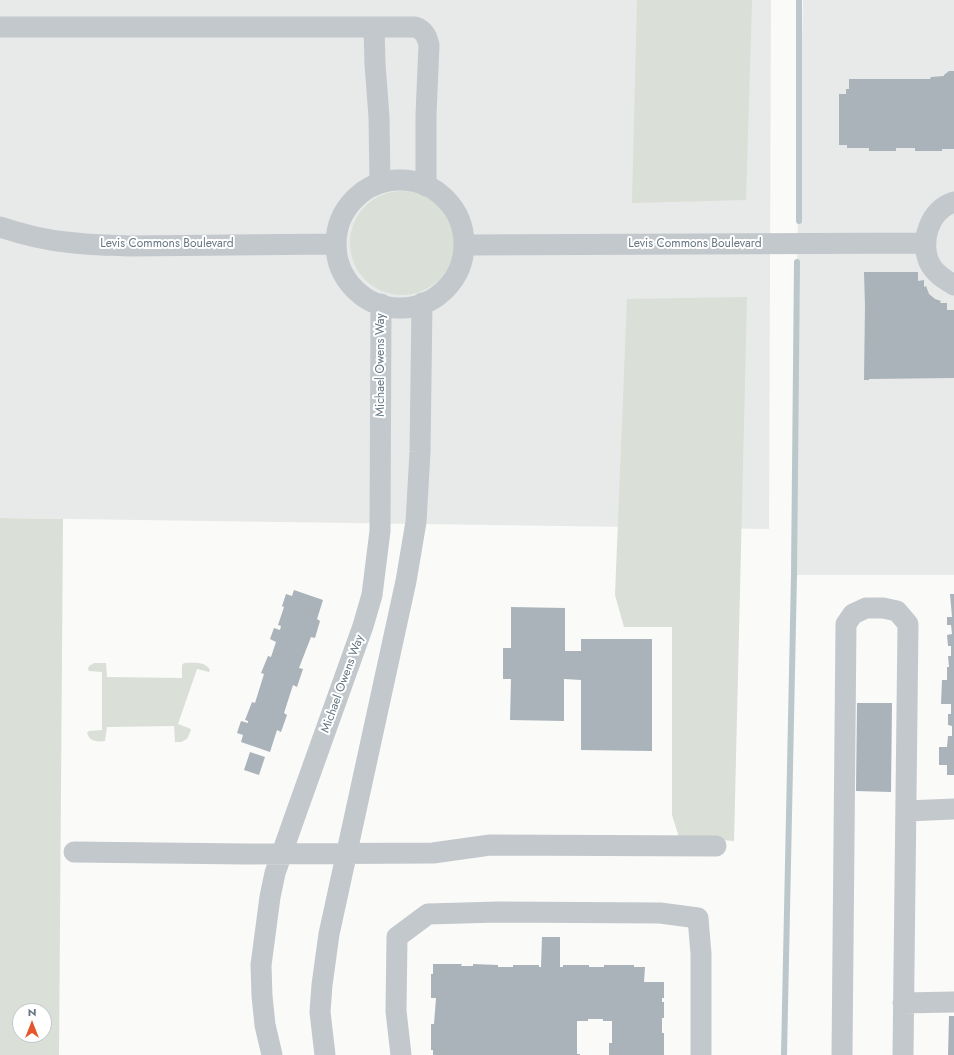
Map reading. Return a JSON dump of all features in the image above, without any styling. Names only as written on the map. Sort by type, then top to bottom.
[{"type":"street","points":[[0,27],[415,27],[424,33],[428,38],[429,45],[426,115],[426,186]]},
{"type":"street","points":[[374,27],[379,117],[380,183]]},
{"type":"street","points":[[398,180],[417,182],[426,186],[441,194],[448,200],[456,211],[464,232],[465,245],[463,256],[456,275],[448,287],[434,298],[407,308],[381,304],[367,298],[355,290],[339,262],[336,244],[338,230],[343,214],[357,196],[380,183],[398,180]]},
{"type":"street","points":[[954,202],[938,211],[929,225],[926,243],[929,262],[940,277],[954,285]]},
{"type":"street","name":"Levis Commons Boulevard","points":[[0,227],[35,237],[66,242],[128,246],[336,244]]},
{"type":"street","name":"Levis Commons Boulevard","points":[[465,245],[926,243]]},
{"type":"street","points":[[325,1055],[320,1012],[329,934],[406,581],[416,522],[420,452],[422,303]]},
{"type":"street","name":"Michael Owens Way","points":[[272,1055],[265,1025],[261,965],[270,897],[282,854],[358,640],[372,595],[380,531],[381,304]]},
{"type":"street","points":[[842,1055],[846,624],[853,614],[866,608],[883,608],[897,611],[908,624],[903,1055]]},
{"type":"street","points":[[906,810],[954,809]]},
{"type":"street","points":[[74,852],[282,854],[433,853],[490,845],[716,846]]},
{"type":"street","points":[[401,1055],[396,1011],[397,937],[428,914],[498,912],[660,913],[698,918],[701,954],[700,1055]]},
{"type":"street","points":[[904,1003],[954,1002]]},
{"type":"shaded area","points":[[0,0],[771,0],[769,529],[0,518]]},
{"type":"shaded area","points":[[637,0],[752,0],[746,200],[632,203]]},
{"type":"shaded area","points":[[803,0],[954,0],[954,575],[794,575],[797,262]]},
{"type":"shaded area","points":[[402,191],[422,195],[439,206],[450,223],[454,243],[450,263],[439,280],[422,291],[402,295],[382,291],[365,280],[354,263],[350,243],[354,223],[365,206],[382,195]]},
{"type":"shaded area","points":[[747,297],[734,841],[679,837],[672,815],[672,627],[624,627],[615,595],[627,299]]},
{"type":"shaded area","points":[[0,518],[63,519],[59,1055],[0,1055]]},
{"type":"shaded area","points":[[94,663],[106,663],[107,677],[182,678],[182,665],[184,663],[199,663],[208,667],[210,670],[209,672],[197,669],[178,724],[191,730],[187,739],[181,742],[175,742],[174,726],[107,727],[105,741],[92,740],[87,733],[89,731],[102,730],[102,672],[89,671],[89,666]]},
{"type":"building","points":[[949,71],[954,71],[954,149],[942,149],[942,151],[915,151],[915,148],[896,148],[896,151],[869,151],[869,148],[847,148],[847,145],[839,145],[839,94],[846,94],[846,89],[849,89],[849,79],[930,79],[931,77],[944,76]]},
{"type":"building","points":[[864,272],[918,272],[918,281],[924,280],[924,287],[926,286],[929,294],[935,299],[941,301],[940,303],[947,303],[947,310],[954,310],[954,378],[864,380]]},
{"type":"building","points":[[294,590],[323,600],[317,619],[320,621],[315,638],[311,637],[299,668],[303,669],[297,687],[293,685],[284,713],[287,715],[281,732],[277,730],[270,752],[241,742],[243,735],[237,733],[241,721],[248,723],[248,721],[245,720],[252,702],[255,703],[264,674],[261,673],[268,656],[271,657],[276,642],[270,639],[274,628],[280,630],[281,626],[278,625],[284,607],[282,606],[286,594],[292,596]]},
{"type":"building","points":[[950,594],[954,594],[954,775],[947,775],[947,765],[939,765],[939,747],[947,747],[948,736],[952,736],[952,726],[948,725],[948,714],[951,714],[951,704],[941,704],[942,680],[947,680],[947,667],[949,667],[948,656],[951,656],[951,646],[948,646],[947,635],[952,634],[951,625],[947,625],[947,617],[952,617]]},
{"type":"building","points":[[511,607],[565,608],[565,651],[581,651],[581,639],[652,639],[652,751],[581,750],[581,680],[564,679],[564,721],[510,720],[511,679],[503,679],[503,648],[511,648]]},
{"type":"building","points":[[857,703],[892,703],[891,792],[856,791]]},
{"type":"building","points":[[250,752],[265,757],[259,775],[244,770]]},
{"type":"building","points":[[542,937],[560,937],[560,967],[563,967],[563,965],[589,965],[589,967],[604,967],[604,965],[634,965],[634,967],[645,967],[644,982],[664,982],[664,998],[662,998],[662,1002],[664,1002],[664,1018],[662,1018],[662,1033],[664,1033],[664,1055],[609,1055],[609,1043],[612,1043],[612,1021],[603,1021],[603,1019],[588,1019],[588,1021],[577,1021],[577,1054],[580,1055],[433,1055],[433,1050],[431,1050],[431,1024],[434,1024],[436,998],[431,998],[431,974],[433,974],[433,964],[462,964],[461,966],[473,966],[473,964],[498,965],[498,967],[513,967],[513,965],[539,965],[539,967],[541,967]]},
{"type":"building","points":[[949,1016],[954,1016],[954,1055],[948,1055]]},
{"type":"waterway","points":[[799,0],[799,221]]},
{"type":"waterway","points":[[784,1055],[794,575],[797,262]]}]
